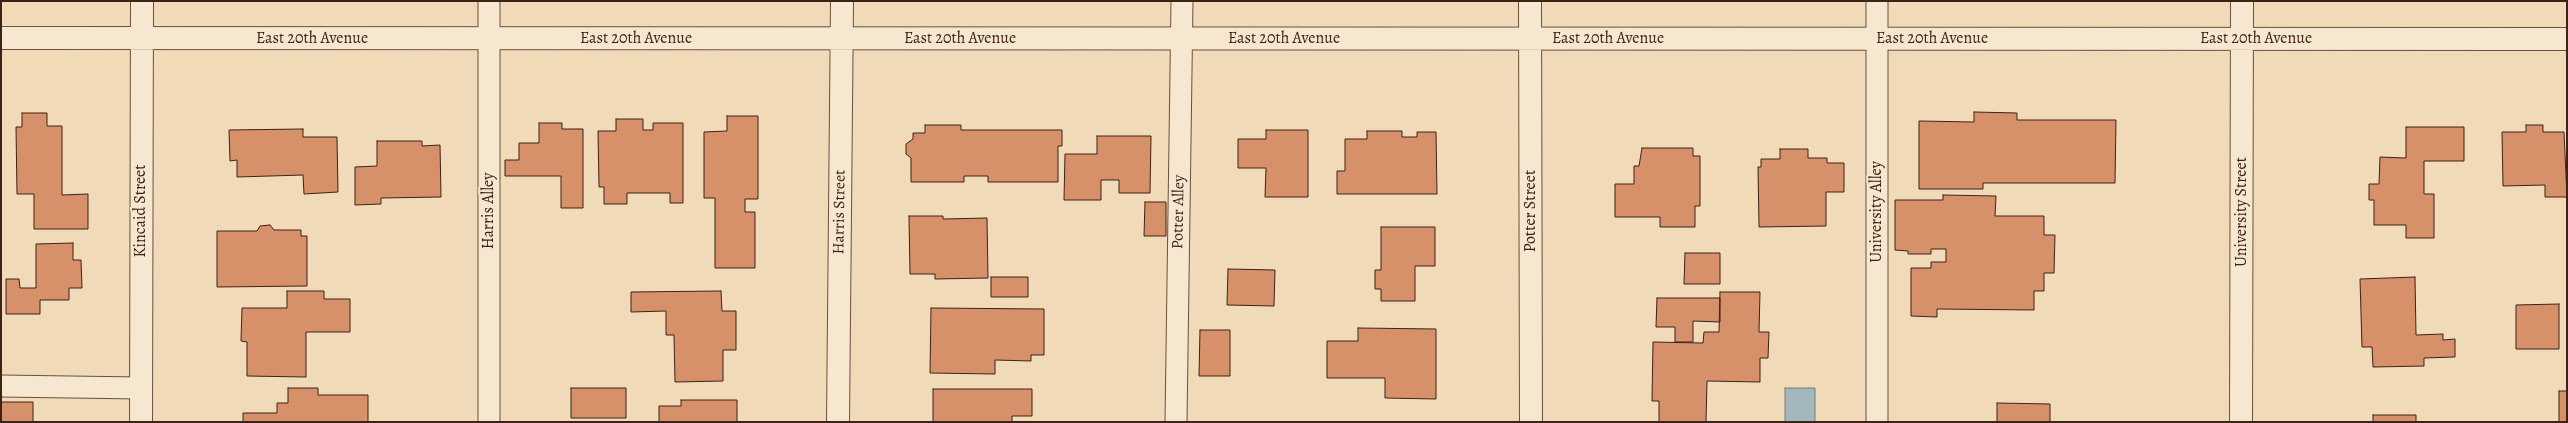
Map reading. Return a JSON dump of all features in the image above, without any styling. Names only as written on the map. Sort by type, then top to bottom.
[{"type":"street","name":"Kincaid Street","points":[[141,422],[142,1]]},
{"type":"street","name":"Harris Street","points":[[838,422],[842,1]]},
{"type":"street","name":"Potter Street","points":[[1530,1],[1531,422]]},
{"type":"street","name":"University Street","points":[[2241,422],[2242,1]]},
{"type":"street","name":"East 20th Avenue","points":[[1,38],[2567,39]]},
{"type":"lane","name":"Harris Alley","points":[[489,1],[489,422]]},
{"type":"lane","name":"Potter Alley","points":[[1176,422],[1182,1]]},
{"type":"lane","name":"University Alley","points":[[1877,1],[1877,422]]},
{"type":"lane","points":[[1,386],[141,388]]},
{"type":"water","points":[[1785,388],[1815,388],[1815,422],[1785,422]]},
{"type":"building","points":[[1974,112],[2017,113],[2017,120],[2116,120],[2115,183],[1983,183],[1983,189],[1919,189],[1919,121],[1974,122]]},
{"type":"building","points":[[22,113],[47,113],[47,126],[62,126],[62,195],[88,194],[88,229],[34,229],[34,194],[17,194],[16,127],[22,127]]},
{"type":"building","points":[[727,116],[758,116],[758,199],[745,199],[745,212],[755,212],[755,268],[715,268],[715,198],[704,198],[704,132],[727,131]]},
{"type":"building","points":[[616,119],[643,119],[643,130],[653,130],[653,123],[683,123],[683,203],[670,203],[670,193],[627,193],[627,204],[604,204],[604,187],[599,187],[598,131],[616,131]]},
{"type":"building","points":[[539,123],[562,123],[562,129],[583,129],[583,208],[561,208],[561,176],[505,176],[505,160],[519,160],[519,143],[539,143]]},
{"type":"building","points":[[925,125],[961,125],[961,130],[1062,130],[1062,146],[1058,146],[1058,182],[988,182],[988,176],[964,176],[964,182],[911,182],[911,158],[906,154],[906,144],[913,139],[913,133],[925,133]]},
{"type":"building","points":[[2526,125],[2543,125],[2543,132],[2564,132],[2567,197],[2545,197],[2545,185],[2503,186],[2502,132],[2526,132]]},
{"type":"building","points":[[2406,127],[2464,127],[2464,161],[2424,161],[2424,194],[2434,194],[2434,238],[2406,238],[2406,225],[2374,225],[2374,200],[2369,200],[2369,184],[2379,184],[2380,157],[2406,158]]},
{"type":"building","points":[[303,129],[303,137],[337,137],[338,192],[304,194],[303,175],[237,177],[237,160],[230,161],[229,130]]},
{"type":"building","points":[[1266,130],[1308,130],[1308,197],[1265,197],[1266,168],[1238,168],[1238,139],[1266,139]]},
{"type":"building","points":[[1367,131],[1402,131],[1402,137],[1417,137],[1417,132],[1436,132],[1437,194],[1337,194],[1337,171],[1345,171],[1345,139],[1367,139]]},
{"type":"building","points":[[1097,136],[1151,136],[1150,193],[1119,193],[1119,180],[1101,180],[1101,200],[1064,200],[1065,154],[1097,154]]},
{"type":"building","points":[[377,141],[422,141],[422,146],[440,145],[441,197],[381,198],[381,204],[355,205],[355,167],[377,166]]},
{"type":"building","points":[[1642,148],[1693,148],[1693,156],[1700,156],[1700,206],[1695,206],[1695,227],[1660,227],[1660,217],[1615,217],[1615,184],[1634,184],[1634,166],[1639,166]]},
{"type":"building","points":[[1780,149],[1808,149],[1808,158],[1827,158],[1827,163],[1844,163],[1844,192],[1826,192],[1826,226],[1759,227],[1758,167],[1761,167],[1761,159],[1780,159]]},
{"type":"building","points":[[1943,195],[1996,196],[1995,216],[2044,216],[2044,235],[2055,235],[2054,273],[2044,273],[2044,291],[2034,291],[2034,310],[1937,309],[1937,317],[1911,316],[1911,268],[1931,268],[1931,262],[1946,262],[1946,249],[1931,249],[1931,254],[1908,254],[1908,251],[1895,250],[1895,200],[1943,200]]},
{"type":"building","points":[[1145,202],[1166,202],[1166,236],[1144,236]]},
{"type":"building","points":[[909,216],[943,216],[943,219],[987,218],[988,278],[935,279],[935,274],[910,274]]},
{"type":"building","points":[[270,225],[274,230],[301,230],[301,236],[307,236],[307,286],[217,287],[217,231],[257,231],[260,226]]},
{"type":"building","points":[[1381,227],[1435,227],[1435,266],[1415,266],[1415,301],[1381,301],[1381,289],[1375,289],[1375,270],[1381,270]]},
{"type":"building","points":[[73,243],[73,260],[81,260],[82,288],[69,288],[69,300],[40,300],[40,314],[6,314],[6,279],[19,279],[20,288],[36,288],[36,244]]},
{"type":"building","points":[[1685,253],[1720,253],[1720,284],[1684,284]]},
{"type":"building","points":[[1228,269],[1275,270],[1274,306],[1227,305]]},
{"type":"building","points":[[991,277],[1028,277],[1028,297],[991,297]]},
{"type":"building","points":[[2415,277],[2416,335],[2443,334],[2443,340],[2455,339],[2455,357],[2424,358],[2424,366],[2373,367],[2372,347],[2362,347],[2360,279]]},
{"type":"building","points":[[287,291],[324,291],[324,299],[350,299],[350,332],[306,332],[306,377],[247,376],[247,342],[241,341],[242,308],[287,308]]},
{"type":"building","points":[[721,291],[722,311],[736,311],[736,350],[723,350],[723,381],[675,382],[674,335],[666,335],[666,311],[631,312],[631,292]]},
{"type":"building","points":[[1720,292],[1760,292],[1759,332],[1769,332],[1768,358],[1760,358],[1760,382],[1707,381],[1706,422],[1659,422],[1659,401],[1652,401],[1653,342],[1703,343],[1704,332],[1719,332]]},
{"type":"building","points":[[1657,298],[1720,298],[1720,322],[1693,321],[1693,342],[1675,342],[1675,327],[1656,327]]},
{"type":"building","points":[[2559,304],[2559,349],[2516,349],[2516,305]]},
{"type":"building","points":[[931,308],[1044,309],[1044,355],[1031,355],[1031,361],[995,360],[995,374],[930,373]]},
{"type":"building","points":[[1358,328],[1436,329],[1436,399],[1385,398],[1385,378],[1327,378],[1327,341],[1358,341]]},
{"type":"building","points":[[1200,330],[1230,330],[1230,376],[1199,376]]},
{"type":"building","points":[[288,388],[318,388],[318,395],[368,395],[368,422],[243,422],[243,413],[277,413],[277,403],[288,403]]},
{"type":"building","points":[[571,388],[626,388],[626,418],[571,418]]},
{"type":"building","points":[[933,389],[1032,389],[1032,416],[1012,416],[1012,422],[933,422]]},
{"type":"building","points":[[2559,391],[2567,391],[2567,422],[2559,422]]},
{"type":"building","points":[[681,400],[737,400],[737,422],[659,422],[659,406],[681,406]]},
{"type":"building","points":[[1,402],[33,402],[33,422],[1,422]]},
{"type":"building","points":[[1997,403],[2050,404],[2050,422],[1997,422]]},
{"type":"building","points":[[2373,415],[2416,415],[2416,422],[2373,422]]}]
